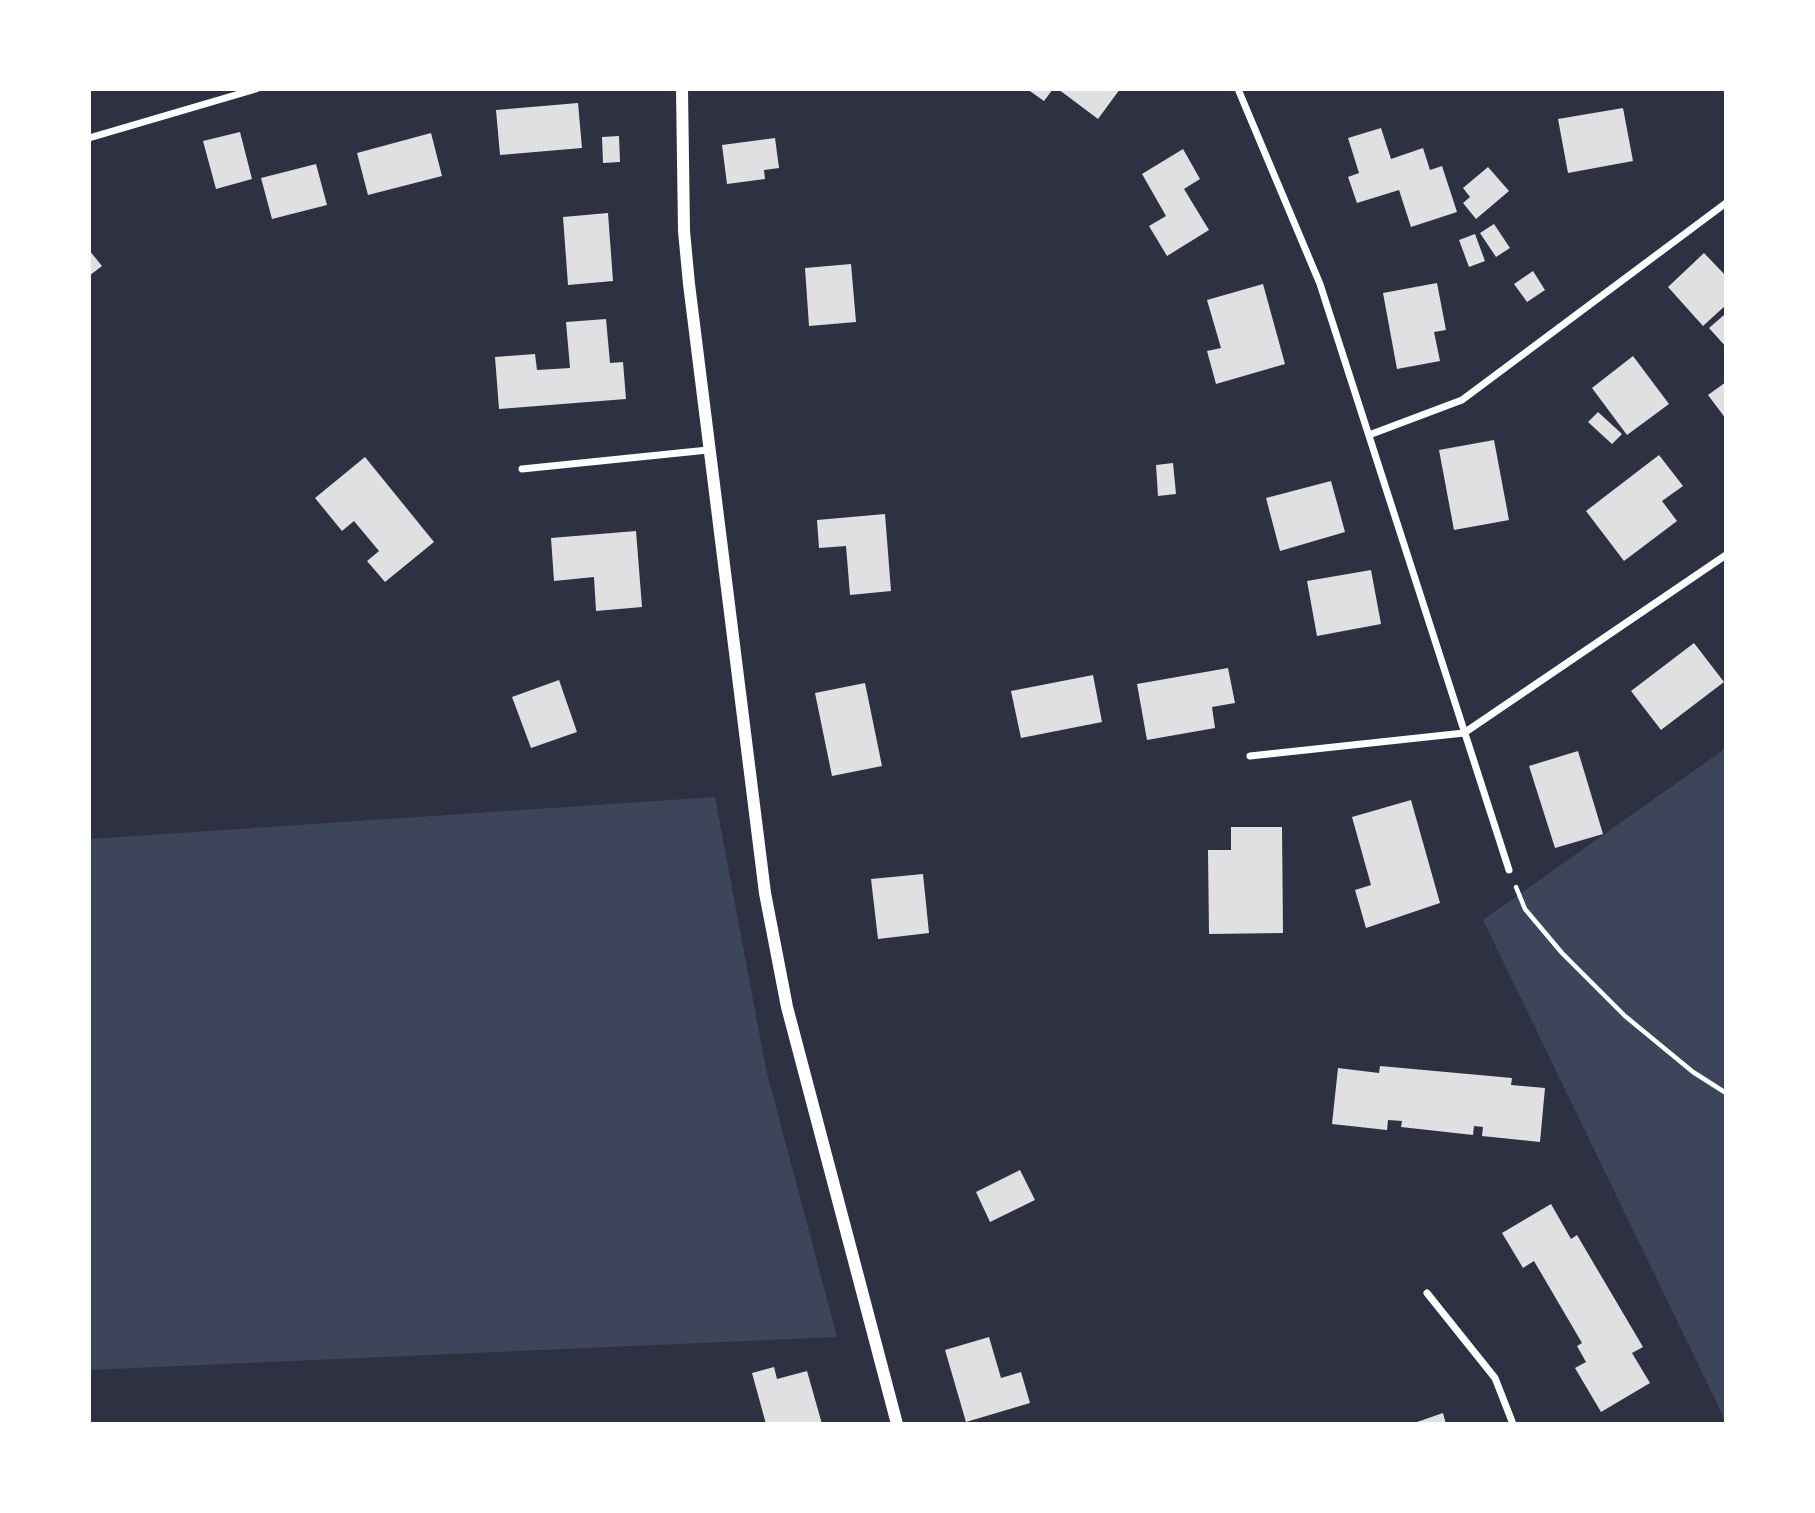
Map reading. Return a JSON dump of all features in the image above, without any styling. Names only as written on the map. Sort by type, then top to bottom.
[{"type":"street","points":[[89,138],[256,89]]},
{"type":"street","points":[[682,89],[684,231],[708,450],[775,952],[803,1073],[897,1424]]},
{"type":"street","points":[[1238,89],[1320,284],[1510,870]]},
{"type":"street","points":[[1369,435],[1462,400],[1726,202]]},
{"type":"street","points":[[522,469],[708,450]]},
{"type":"street","points":[[1250,755],[1464,733],[1726,555]]},
{"type":"street","points":[[1427,1293],[1495,1378],[1513,1424]]},
{"type":"path","points":[[1510,870],[1525,909],[1562,953],[1625,1016],[1693,1072],[1726,1093]]},
{"type":"shaded area","points":[[1726,748],[1726,1422],[1483,920]]},
{"type":"shaded area","points":[[715,797],[766,1069],[837,1337],[89,1370],[89,839]]},
{"type":"building","points":[[1027,89],[1053,89],[1044,101]]},
{"type":"building","points":[[1058,89],[1120,89],[1098,119]]},
{"type":"building","points":[[578,103],[582,148],[500,155],[496,110]]},
{"type":"building","points":[[1623,108],[1633,161],[1568,173],[1558,119]]},
{"type":"building","points":[[1381,128],[1391,159],[1423,148],[1430,170],[1442,166],[1457,212],[1411,227],[1399,190],[1357,203],[1348,177],[1359,173],[1348,138]]},
{"type":"building","points":[[240,132],[252,179],[216,189],[203,141]]},
{"type":"building","points":[[431,133],[442,176],[368,195],[357,153]]},
{"type":"building","points":[[619,136],[620,162],[603,163],[602,137]]},
{"type":"building","points":[[775,138],[779,168],[764,170],[765,179],[727,184],[722,145]]},
{"type":"building","points":[[1183,149],[1200,179],[1184,189],[1209,230],[1167,256],[1149,226],[1166,216],[1142,174]]},
{"type":"building","points":[[316,164],[327,205],[272,219],[261,178]]},
{"type":"building","points":[[1488,167],[1509,191],[1476,219],[1463,203],[1470,197],[1463,188]]},
{"type":"building","points":[[608,213],[613,281],[568,285],[563,217]]},
{"type":"building","points":[[1494,224],[1510,248],[1496,257],[1480,233]]},
{"type":"building","points":[[1475,234],[1485,261],[1469,267],[1459,240]]},
{"type":"building","points":[[89,250],[102,266],[89,276]]},
{"type":"building","points":[[1704,253],[1726,276],[1726,305],[1703,326],[1668,287]]},
{"type":"building","points":[[851,264],[856,322],[809,326],[805,268]]},
{"type":"building","points":[[1533,271],[1545,290],[1527,302],[1514,284]]},
{"type":"building","points":[[1437,283],[1446,330],[1434,332],[1440,361],[1397,369],[1383,293]]},
{"type":"building","points":[[1263,284],[1285,364],[1216,384],[1207,351],[1221,348],[1207,300]]},
{"type":"building","points":[[1724,315],[1726,318],[1726,347],[1709,328]]},
{"type":"building","points":[[606,319],[610,363],[623,362],[626,399],[499,409],[495,357],[535,354],[537,370],[570,368],[566,322]]},
{"type":"building","points":[[1633,356],[1669,404],[1627,435],[1592,388]]},
{"type":"building","points":[[1726,382],[1726,419],[1708,395]]},
{"type":"building","points":[[1598,412],[1622,434],[1612,444],[1588,422]]},
{"type":"building","points":[[1494,440],[1509,520],[1454,530],[1439,450]]},
{"type":"building","points":[[1659,455],[1683,486],[1662,501],[1677,521],[1624,561],[1586,511]]},
{"type":"building","points":[[365,457],[434,542],[385,582],[367,561],[379,551],[354,521],[342,531],[315,498]]},
{"type":"building","points":[[1173,463],[1176,494],[1158,496],[1156,465]]},
{"type":"building","points":[[1331,481],[1345,532],[1280,551],[1266,498]]},
{"type":"building","points":[[885,514],[891,591],[850,595],[846,546],[819,548],[817,520]]},
{"type":"building","points":[[636,531],[642,607],[596,611],[594,577],[554,581],[551,538]]},
{"type":"building","points":[[1371,570],[1381,624],[1317,636],[1307,581]]},
{"type":"building","points":[[1694,643],[1724,682],[1661,730],[1631,691]]},
{"type":"building","points":[[1228,668],[1235,703],[1212,707],[1215,728],[1147,740],[1137,684]]},
{"type":"building","points":[[1093,675],[1102,722],[1021,738],[1011,691]]},
{"type":"building","points":[[559,680],[577,732],[531,748],[512,697]]},
{"type":"building","points":[[865,683],[882,766],[832,776],[815,693]]},
{"type":"building","points":[[1578,751],[1603,834],[1555,848],[1529,766]]},
{"type":"building","points":[[1411,800],[1440,903],[1366,928],[1355,890],[1371,885],[1352,817]]},
{"type":"building","points":[[1231,827],[1282,827],[1283,933],[1209,934],[1208,850],[1231,850]]},
{"type":"building","points":[[923,874],[929,933],[878,939],[871,879]]},
{"type":"building","points":[[1380,1066],[1512,1078],[1511,1085],[1545,1088],[1540,1142],[1482,1136],[1483,1127],[1474,1126],[1473,1135],[1401,1127],[1402,1121],[1388,1120],[1387,1130],[1332,1124],[1338,1068],[1379,1073]]},
{"type":"building","points":[[1020,1170],[1035,1200],[990,1222],[976,1192]]},
{"type":"building","points":[[1551,1204],[1571,1239],[1577,1235],[1643,1347],[1632,1353],[1650,1383],[1601,1412],[1575,1368],[1586,1362],[1577,1346],[1582,1343],[1534,1261],[1523,1268],[1502,1233]]},
{"type":"building","points":[[989,1337],[1001,1378],[1021,1372],[1030,1403],[966,1422],[945,1350]]},
{"type":"building","points":[[774,1367],[777,1379],[807,1371],[822,1424],[766,1424],[752,1373]]},
{"type":"building","points":[[1443,1413],[1446,1424],[1414,1424],[1414,1423]]}]
